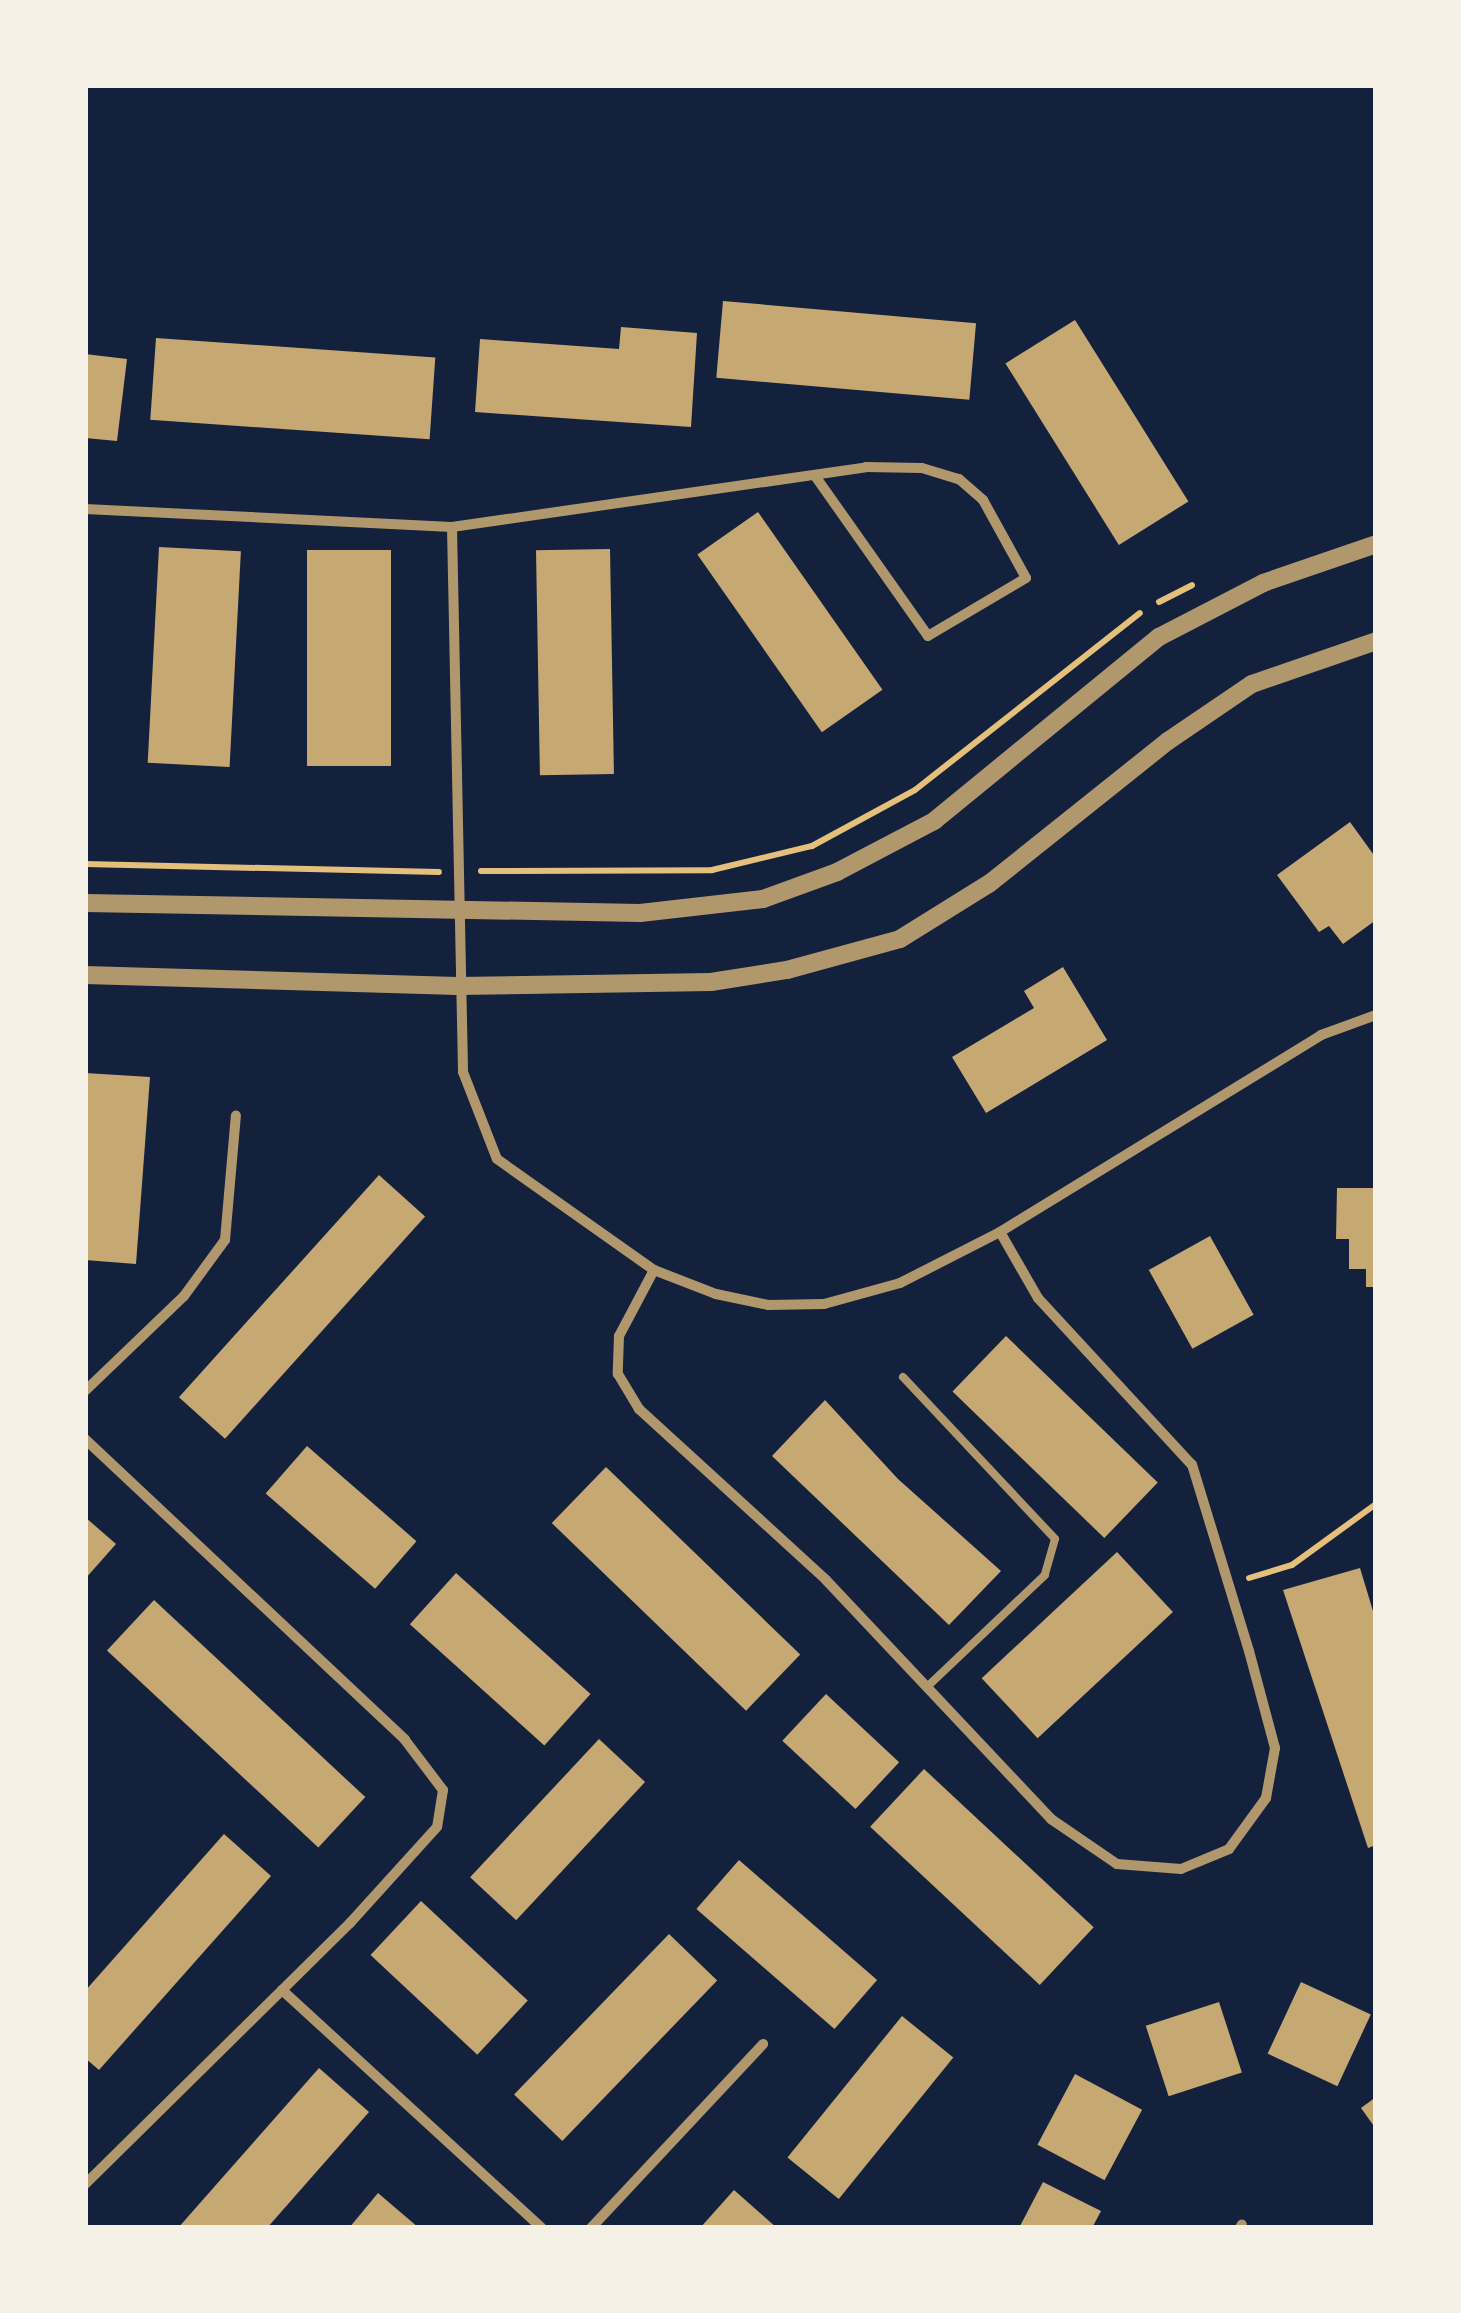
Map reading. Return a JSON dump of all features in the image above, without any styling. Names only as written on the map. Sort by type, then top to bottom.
[{"type":"street","points":[[85,509],[452,527],[815,476],[922,468],[959,479],[984,500],[1026,578],[928,636],[815,476]]},
{"type":"street","points":[[452,527],[460,872],[457,986],[463,1072],[497,1159],[654,1270],[716,1294],[768,1305],[824,1304],[900,1283],[1000,1232],[1321,1035],[1376,1015]]},
{"type":"street","points":[[85,902],[640,913],[762,898],[837,872],[934,821],[1160,636],[1263,583],[1376,544]]},
{"type":"street","points":[[85,975],[457,986],[711,982],[788,970],[900,939],[990,882],[1168,741],[1252,684],[1376,641]]},
{"type":"street","points":[[85,1391],[184,1296],[225,1240],[236,1115]]},
{"type":"street","points":[[654,1270],[619,1336],[618,1374],[639,1409],[826,1580],[1051,1819],[1117,1864],[1182,1869],[1229,1849],[1266,1798],[1275,1748],[1192,1465],[1038,1298],[1000,1232]]},
{"type":"street","points":[[85,1439],[405,1740],[444,1790],[436,1827],[282,1990],[85,2184]]},
{"type":"street","points":[[282,1990],[542,2228]]},
{"type":"street","points":[[591,2228],[763,2044]]},
{"type":"lane","points":[[903,1377],[1055,1539],[1044,1575],[926,1686]]},
{"type":"path","points":[[85,864],[460,872],[712,870],[812,846],[915,790],[1122,624],[1204,579]]},
{"type":"path","points":[[1227,1585],[1292,1565],[1376,1504]]},
{"type":"building","points":[[723,301],[976,323],[969,400],[716,378]]},
{"type":"building","points":[[1075,320],[1188,501],[1119,545],[1005,363]]},
{"type":"building","points":[[621,327],[697,333],[691,427],[475,412],[480,339],[619,349]]},
{"type":"building","points":[[156,338],[435,358],[430,439],[150,420]]},
{"type":"building","points":[[85,354],[127,359],[117,441],[85,438]]},
{"type":"building","points":[[758,512],[882,690],[822,732],[697,554]]},
{"type":"building","points":[[159,547],[241,551],[230,767],[148,763]]},
{"type":"building","points":[[610,549],[614,774],[540,775],[536,550]]},
{"type":"building","points":[[307,550],[391,550],[391,766],[307,766]]},
{"type":"building","points":[[1350,822],[1376,858],[1376,920],[1343,944],[1329,926],[1319,932],[1277,875]]},
{"type":"building","points":[[1063,967],[1107,1040],[986,1113],[952,1057],[1034,1008],[1024,991]]},
{"type":"building","points":[[85,1073],[150,1077],[136,1264],[85,1260]]},
{"type":"building","points":[[379,1175],[425,1216],[225,1439],[179,1397]]},
{"type":"building","points":[[1337,1188],[1375,1188],[1376,1287],[1366,1287],[1366,1269],[1349,1269],[1349,1239],[1336,1239]]},
{"type":"building","points":[[1210,1236],[1254,1315],[1192,1349],[1149,1270]]},
{"type":"building","points":[[1006,1336],[1158,1483],[1104,1538],[953,1391]]},
{"type":"building","points":[[825,1400],[898,1479],[1001,1571],[949,1625],[772,1456]]},
{"type":"building","points":[[307,1446],[416,1541],[375,1589],[266,1494]]},
{"type":"building","points":[[606,1467],[800,1655],[746,1711],[552,1523]]},
{"type":"building","points":[[85,1517],[116,1544],[85,1579]]},
{"type":"building","points":[[1117,1552],[1173,1612],[1038,1738],[982,1678]]},
{"type":"building","points":[[1360,1568],[1376,1621],[1376,1845],[1368,1848],[1283,1590]]},
{"type":"building","points":[[456,1573],[591,1694],[544,1745],[410,1624]]},
{"type":"building","points":[[154,1600],[365,1797],[318,1848],[107,1650]]},
{"type":"building","points":[[826,1694],[899,1762],[855,1809],[782,1741]]},
{"type":"building","points":[[599,1739],[645,1782],[516,1920],[470,1877]]},
{"type":"building","points":[[924,1769],[1094,1927],[1040,1985],[870,1827]]},
{"type":"building","points":[[224,1834],[271,1876],[99,2070],[85,2058],[85,1991]]},
{"type":"building","points":[[739,1860],[877,1980],[834,2029],[696,1909]]},
{"type":"building","points":[[421,1901],[528,2001],[477,2055],[371,1955]]},
{"type":"building","points":[[669,1934],[717,1981],[562,2141],[514,2094]]},
{"type":"building","points":[[1301,1982],[1371,2015],[1337,2086],[1268,2054]]},
{"type":"building","points":[[1219,2002],[1242,2072],[1169,2096],[1146,2026]]},
{"type":"building","points":[[902,2016],[953,2058],[839,2199],[787,2157]]},
{"type":"building","points":[[319,2068],[369,2112],[267,2228],[178,2228]]},
{"type":"building","points":[[1075,2074],[1142,2110],[1105,2180],[1037,2145]]},
{"type":"building","points":[[1376,2097],[1376,2129],[1361,2108]]},
{"type":"building","points":[[1043,2182],[1101,2211],[1092,2228],[1019,2228]]},
{"type":"building","points":[[734,2190],[777,2228],[700,2228]]},
{"type":"building","points":[[378,2193],[419,2228],[349,2228]]}]
